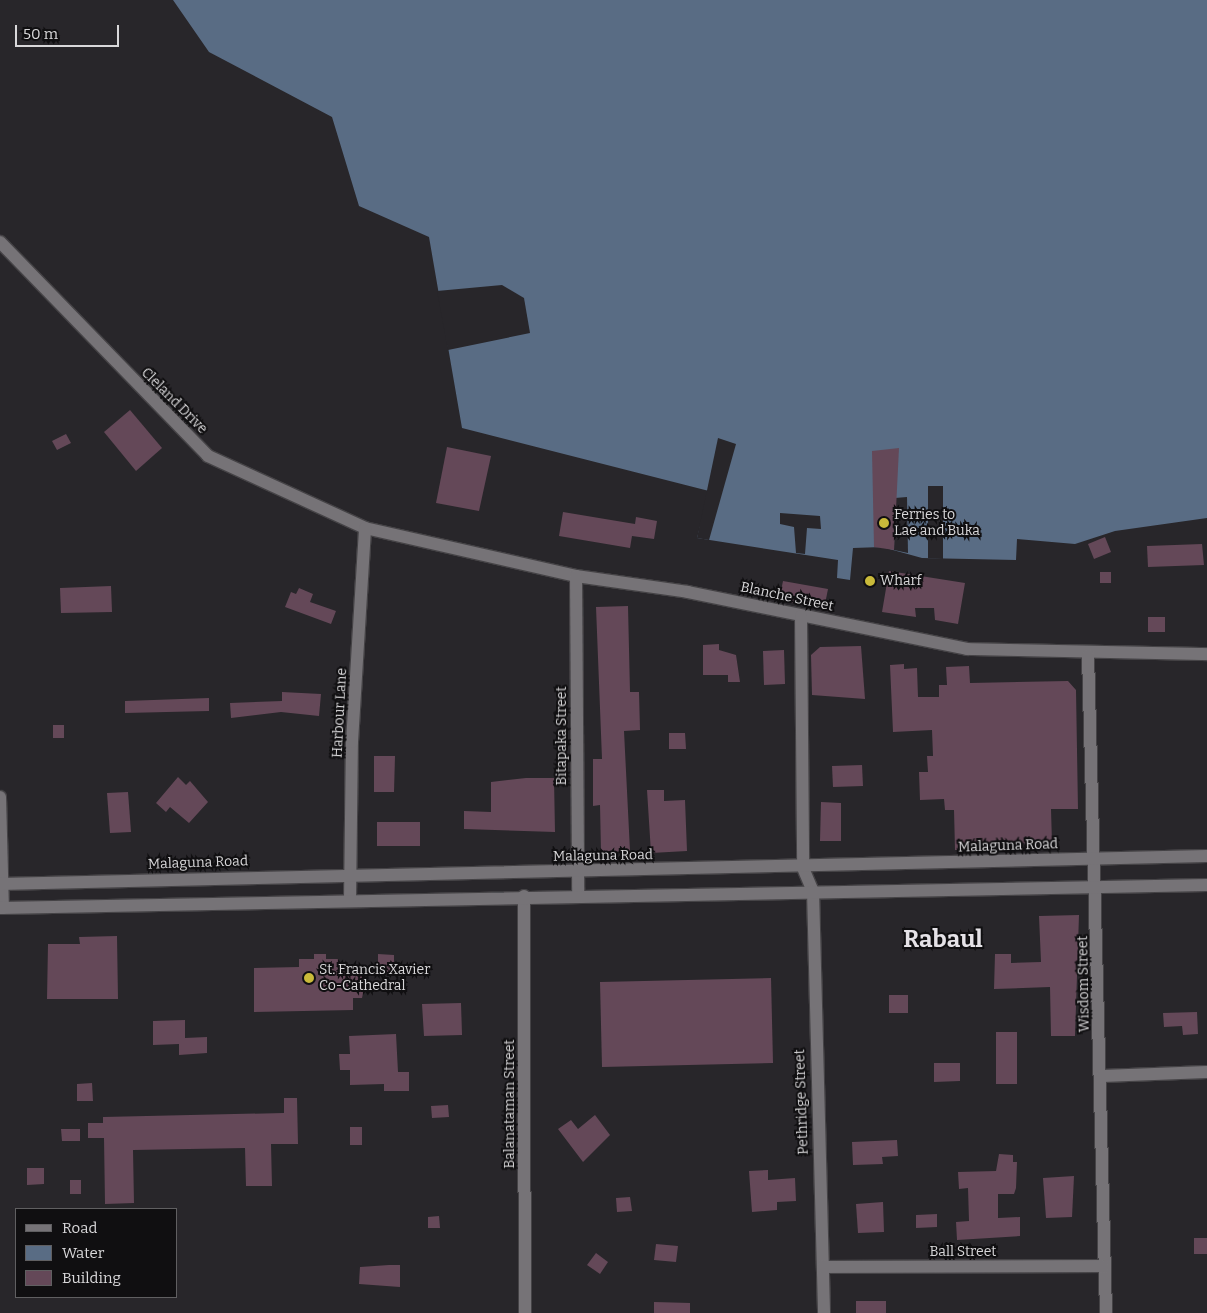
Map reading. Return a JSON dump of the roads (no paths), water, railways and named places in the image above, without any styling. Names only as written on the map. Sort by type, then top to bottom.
[{"type":"street","name":"Cleland Drive","points":[[0,242],[208,456],[365,528]]},
{"type":"street","name":"Blanche Street","points":[[365,528],[576,576],[688,592],[967,650],[1088,655],[1207,654]]},
{"type":"street","name":"Harbour Lane","points":[[350,900],[352,742],[365,528]]},
{"type":"street","name":"Bitapaka Street","points":[[576,576],[578,895]]},
{"type":"street","points":[[800,616],[803,868],[814,891]]},
{"type":"street","name":"Wisdom Street","points":[[1088,655],[1097,858],[1102,1076],[1103,1266],[1106,1313]]},
{"type":"street","points":[[0,797],[2,908],[524,896],[1207,885]]},
{"type":"street","name":"Malaguna Road","points":[[1,884],[351,874],[803,868],[1207,856]]},
{"type":"street","name":"Pethridge Street","points":[[814,891],[824,1313]]},
{"type":"street","name":"Balanataman Street","points":[[524,896],[526,1313]]},
{"type":"street","points":[[1102,1076],[1207,1072]]},
{"type":"street","name":"Ball Street","points":[[823,1267],[1103,1266]]},
{"type":"water","points":[[173,0],[1207,0],[1207,518],[1115,531],[1075,544],[1017,539],[1016,560],[922,558],[882,547],[853,548],[850,580],[837,578],[838,560],[697,538],[709,491],[462,428],[429,237],[359,206],[332,117],[209,52]]},
{"type":"place","name":"Ferries to Lae and Buka","points":[[884,523]]},
{"type":"place","name":"Wharf","points":[[870,581]]},
{"type":"place","name":"St. Francis Xavier Co-Cathedral","points":[[309,978]]},
{"type":"district","name":"Rabaul","points":[[943,940]]}]
